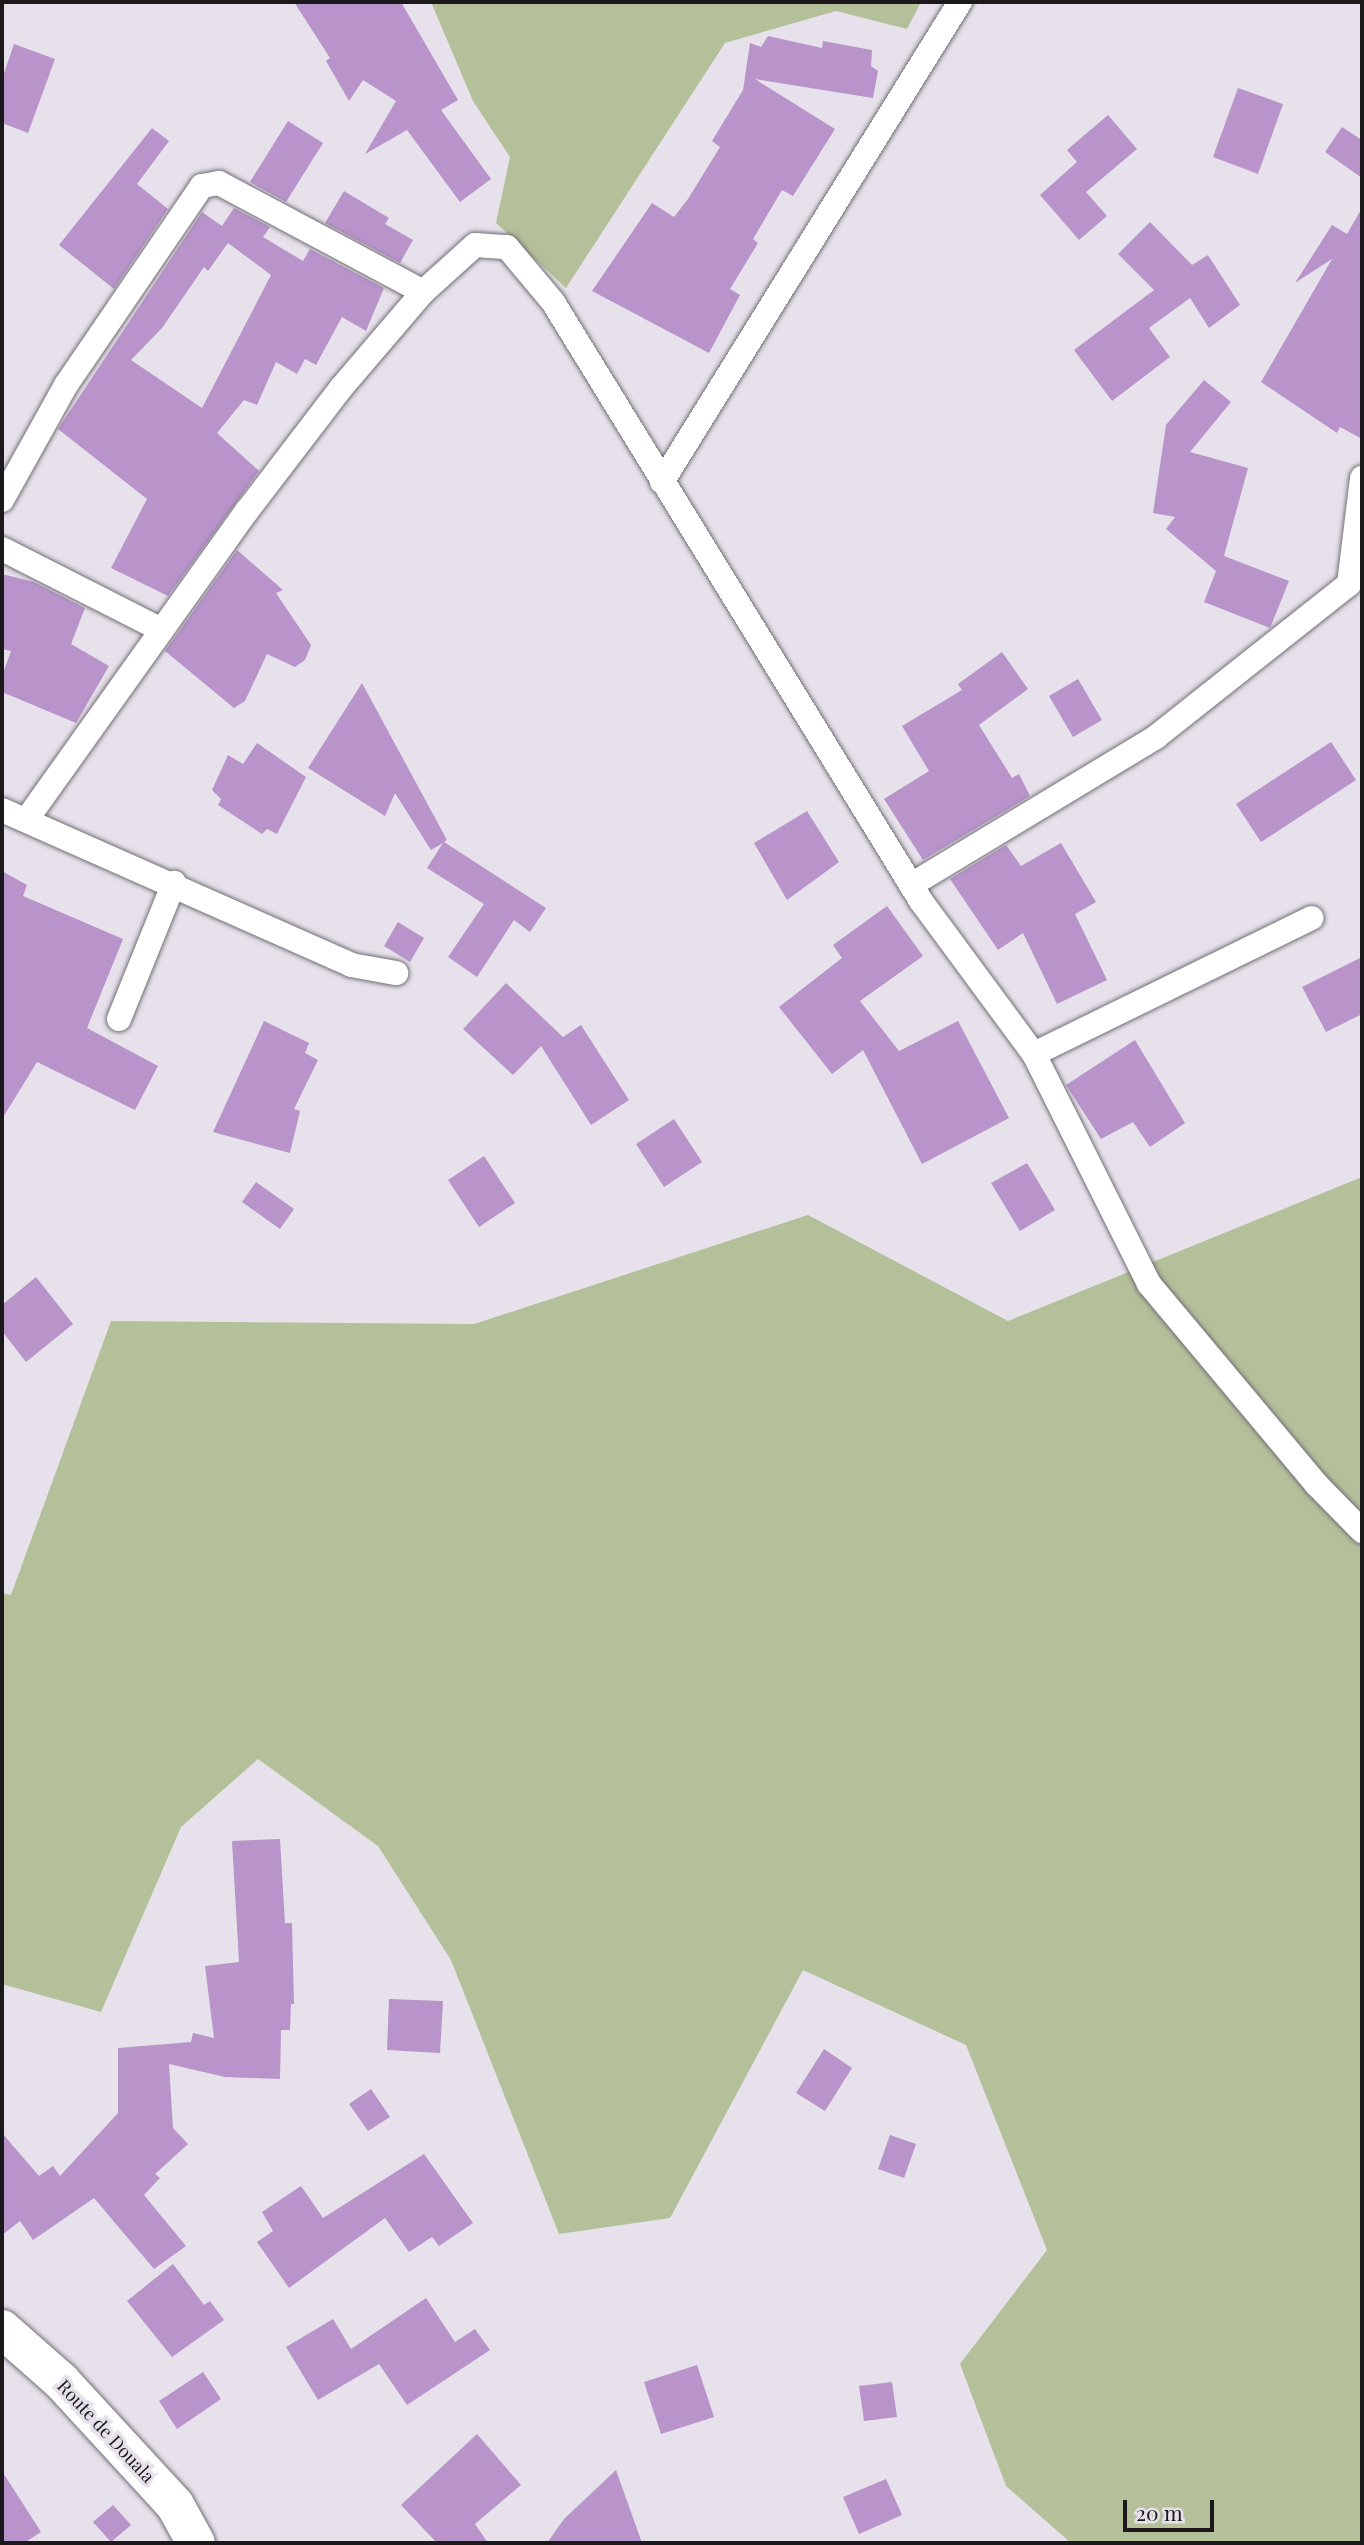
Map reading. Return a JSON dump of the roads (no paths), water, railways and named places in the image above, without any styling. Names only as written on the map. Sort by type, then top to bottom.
[{"type":"highway","name":"Route de Douala","points":[[2,2329],[61,2381],[175,2505],[196,2543]]},
{"type":"street","points":[[662,482],[960,2]]},
{"type":"street","points":[[2,500],[66,385],[202,186],[219,183],[423,292]]},
{"type":"street","points":[[27,819],[341,388],[423,292],[475,245],[507,247],[553,302],[911,885],[1034,1054],[1149,1284],[1315,1484],[1362,1531]]},
{"type":"street","points":[[911,885],[1156,737],[1349,584],[1362,478]]},
{"type":"street","points":[[2,549],[162,631]]},
{"type":"street","points":[[2,810],[174,883],[351,965],[396,973]]},
{"type":"street","points":[[119,1019],[174,883]]},
{"type":"street","points":[[1034,1054],[1311,918]]}]
